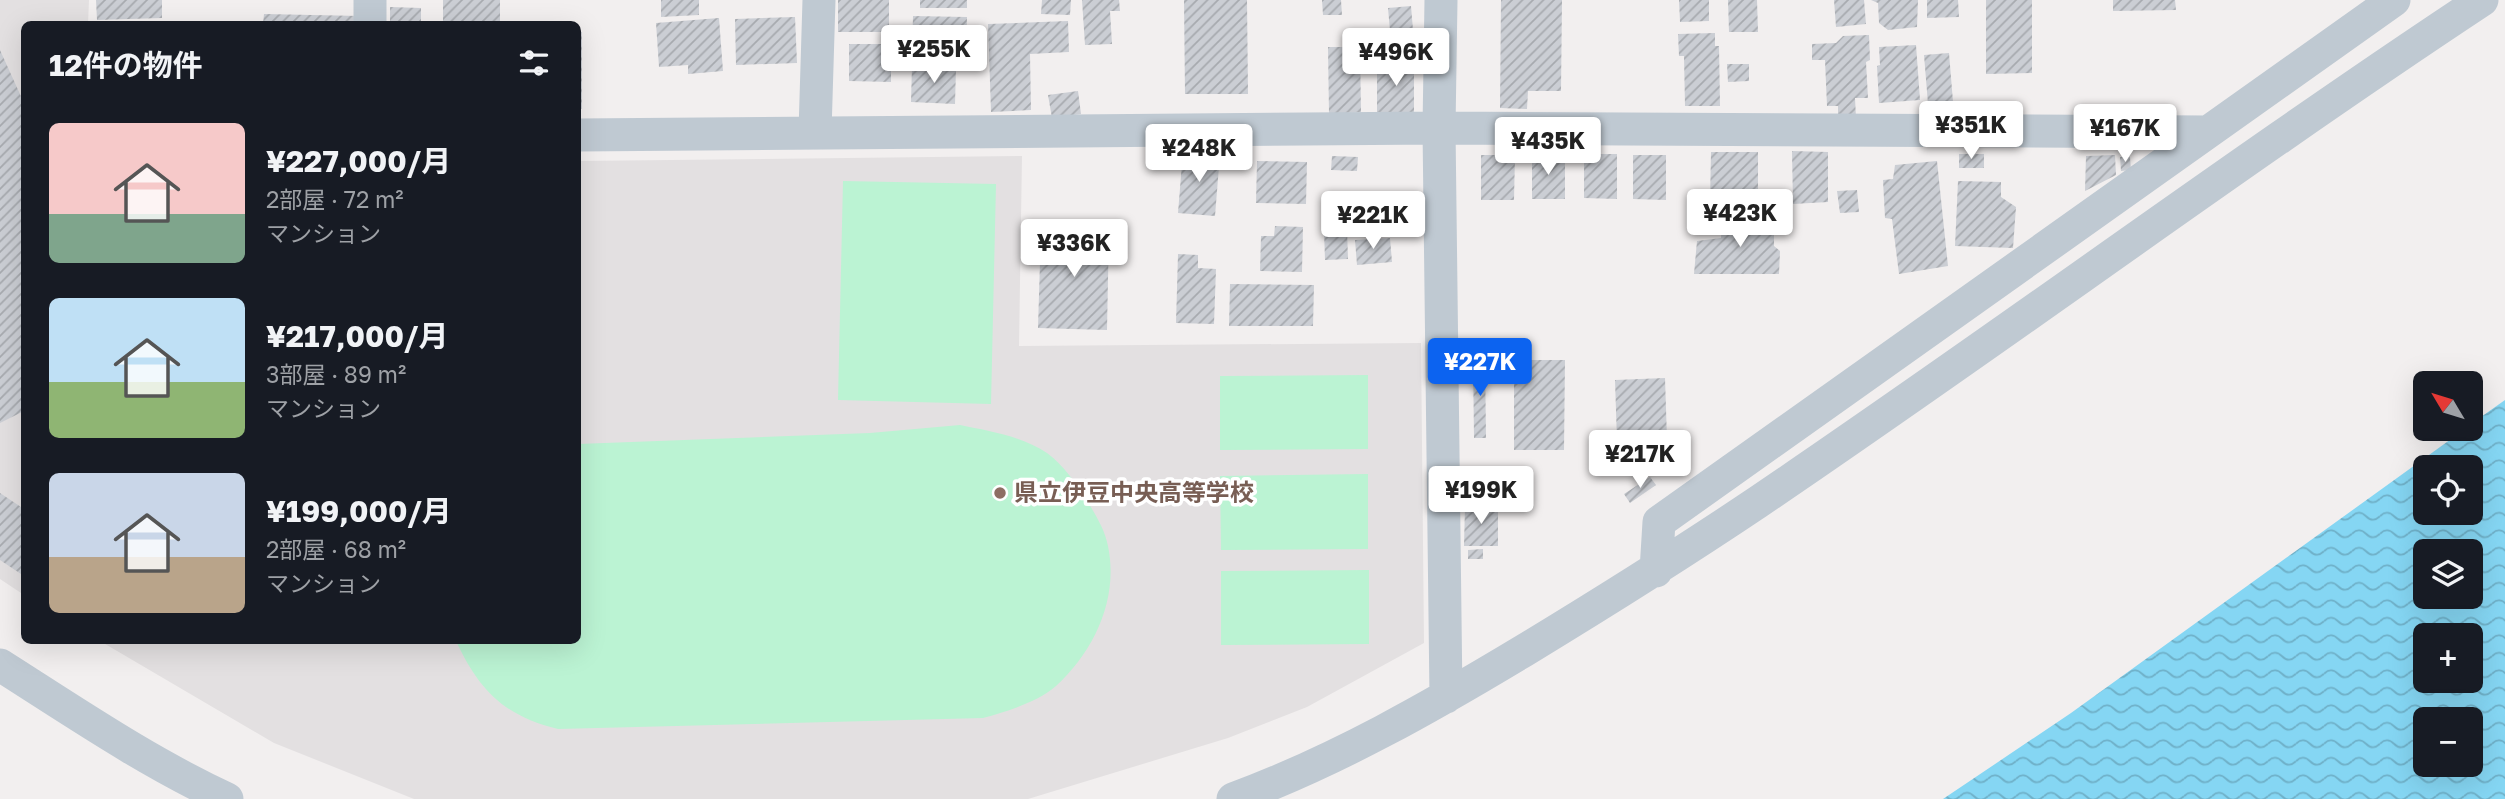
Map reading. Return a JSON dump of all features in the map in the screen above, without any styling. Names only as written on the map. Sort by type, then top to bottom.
[{"type":"street","points":[[370,0],[370,21]]},
{"type":"street","points":[[815,132],[819,0]]},
{"type":"street","points":[[1441,0],[1439,128],[1446,697]]},
{"type":"street","points":[[1656,571],[1659,522],[2207,132],[2356,12],[2394,0]]},
{"type":"street","points":[[1233,799],[1332,757],[1446,697],[1656,571],[1885,416],[2373,72],[2482,0]]},
{"type":"street","points":[[581,135],[1439,128],[2207,132]]},
{"type":"street","points":[[0,664],[104,731],[190,781],[227,799]]},
{"type":"shaded area","points":[[0,0],[89,0],[88,21],[21,21],[21,593],[0,579]]},
{"type":"shaded area","name":"県立伊豆中央高等学校","points":[[1022,156],[1019,346],[1421,343],[1424,643],[1307,707],[1228,738],[1028,799],[414,799],[274,743],[105,644],[581,644],[581,161]]},
{"type":"green space","points":[[843,181],[996,184],[991,404],[838,400]]},
{"type":"green space","points":[[1368,375],[1368,449],[1220,450],[1220,376]]},
{"type":"green space","points":[[960,425],[994,432],[1016,438],[1047,453],[1080,489],[1107,540],[1110,585],[1100,623],[1092,640],[1070,672],[1048,692],[1030,702],[983,718],[558,729],[523,717],[508,708],[484,687],[474,674],[458,644],[581,644],[581,444],[870,433]]},
{"type":"green space","points":[[1368,474],[1368,549],[1221,550],[1220,476]]},
{"type":"green space","points":[[1369,570],[1369,644],[1221,645],[1221,571]]},
{"type":"water","points":[[2505,400],[2505,799],[1943,799],[2071,713],[2413,466],[2413,525],[2483,525],[2483,455],[2429,455],[2448,441],[2483,441],[2483,416]]},
{"type":"building","points":[[96,0],[162,0],[162,18],[97,20]]},
{"type":"building","points":[[443,0],[500,0],[500,21],[443,21]]},
{"type":"building","points":[[661,0],[699,0],[699,15],[661,17]]},
{"type":"building","points":[[838,0],[889,0],[889,32],[838,32]]},
{"type":"building","points":[[920,0],[967,0],[967,8],[920,8]]},
{"type":"building","points":[[1042,0],[1071,0],[1070,15],[1041,14]]},
{"type":"building","points":[[1082,0],[1119,0],[1120,11],[1110,11],[1112,44],[1085,45]]},
{"type":"building","points":[[1184,0],[1247,0],[1248,94],[1185,94]]},
{"type":"building","points":[[1322,0],[1341,0],[1342,15],[1323,15]]},
{"type":"building","points":[[1501,0],[1562,0],[1561,91],[1528,91],[1527,109],[1500,108]]},
{"type":"building","points":[[1679,0],[1709,0],[1709,21],[1680,22]]},
{"type":"building","points":[[1728,0],[1757,0],[1758,32],[1729,32]]},
{"type":"building","points":[[1834,0],[1864,0],[1866,24],[1836,27]]},
{"type":"building","points":[[1871,0],[1918,0],[1917,27],[1888,30],[1879,23],[1878,3]]},
{"type":"building","points":[[1927,0],[1958,0],[1959,17],[1927,18]]},
{"type":"building","points":[[1986,0],[2032,0],[2032,73],[1986,74]]},
{"type":"building","points":[[2113,0],[2175,0],[2176,10],[2113,11]]},
{"type":"building","points":[[1411,6],[1413,30],[1390,31],[1388,8]]},
{"type":"building","points":[[390,7],[421,8],[421,21],[390,21]]},
{"type":"building","points":[[264,14],[359,16],[358,21],[263,21]]},
{"type":"building","points":[[913,16],[967,17],[966,55],[912,54]]},
{"type":"building","points":[[795,17],[797,63],[736,65],[735,19]]},
{"type":"building","points":[[719,18],[723,71],[688,74],[688,65],[659,67],[656,23]]},
{"type":"building","points":[[1068,21],[1069,52],[1030,54],[1031,110],[991,112],[988,24]]},
{"type":"building","points":[[581,32],[582,32],[581,109]]},
{"type":"building","points":[[1715,33],[1715,46],[1719,46],[1720,106],[1685,106],[1684,56],[1679,56],[1678,34]]},
{"type":"building","points":[[1869,35],[1870,60],[1866,62],[1868,98],[1855,98],[1856,118],[1838,119],[1838,106],[1827,106],[1825,60],[1812,60],[1812,44],[1836,43],[1843,36]]},
{"type":"building","points":[[849,44],[891,44],[891,82],[849,81]]},
{"type":"building","points":[[1916,45],[1920,100],[1879,103],[1879,47]]},
{"type":"building","points":[[1328,47],[1360,47],[1361,112],[1329,114]]},
{"type":"building","points":[[0,50],[21,96],[21,412],[0,423]]},
{"type":"building","points":[[1949,53],[1954,114],[1929,116],[1924,55]]},
{"type":"building","points":[[1377,62],[1414,62],[1414,115],[1377,115]]},
{"type":"building","points":[[1727,64],[1749,64],[1749,81],[1728,82]]},
{"type":"building","points":[[912,66],[956,68],[955,104],[911,102]]},
{"type":"building","points":[[1078,91],[1081,114],[1052,118],[1048,95]]},
{"type":"building","points":[[1183,151],[1220,154],[1215,216],[1178,213]]},
{"type":"building","points":[[1792,151],[1828,152],[1828,202],[1793,204]]},
{"type":"building","points":[[1711,152],[1758,152],[1758,202],[1710,201]]},
{"type":"building","points":[[1532,154],[1565,154],[1565,199],[1532,199]]},
{"type":"building","points":[[1584,154],[1617,154],[1617,199],[1584,198]]},
{"type":"building","points":[[1959,154],[1984,154],[1984,168],[1959,168]]},
{"type":"building","points":[[1481,155],[1515,155],[1514,200],[1481,200]]},
{"type":"building","points":[[1633,155],[1666,155],[1666,200],[1633,199]]},
{"type":"building","points":[[2115,155],[2116,175],[2085,191],[2086,156]]},
{"type":"building","points":[[1332,156],[1358,157],[1357,171],[1331,170]]},
{"type":"building","points":[[2120,157],[2130,157],[2131,170],[2121,171]]},
{"type":"building","points":[[1257,161],[1307,162],[1306,204],[1256,203]]},
{"type":"building","points":[[1937,161],[1948,266],[1899,274],[1892,219],[1885,218],[1883,180],[1893,179],[1895,165]]},
{"type":"building","points":[[1958,181],[2001,182],[2001,197],[2016,207],[2013,248],[1955,246]]},
{"type":"building","points":[[1857,190],[1859,212],[1840,213],[1837,191]]},
{"type":"building","points":[[1774,217],[1774,246],[1780,251],[1779,274],[1694,274],[1697,241],[1721,238],[1722,218]]},
{"type":"building","points":[[1275,226],[1303,227],[1302,272],[1260,271],[1261,236],[1274,236]]},
{"type":"building","points":[[1041,228],[1109,229],[1107,330],[1038,328]]},
{"type":"building","points":[[1347,228],[1348,259],[1325,260],[1324,230]]},
{"type":"building","points":[[1390,238],[1392,262],[1357,265],[1355,240]]},
{"type":"building","points":[[1178,254],[1198,255],[1198,268],[1216,269],[1214,324],[1176,323]]},
{"type":"building","points":[[1230,284],[1314,285],[1313,326],[1229,326]]},
{"type":"building","points":[[1485,357],[1486,438],[1474,438],[1473,358]]},
{"type":"building","points":[[1514,360],[1565,360],[1564,450],[1514,450]]},
{"type":"building","points":[[1665,378],[1668,470],[1618,472],[1615,380]]},
{"type":"building","points":[[1650,477],[1656,485],[1630,503],[1624,494]]},
{"type":"building","points":[[0,493],[21,507],[21,574],[0,560]]},
{"type":"building","points":[[1465,506],[1498,506],[1498,546],[1464,546]]},
{"type":"building","points":[[1483,549],[1483,559],[1468,559],[1468,550]]},
{"type":"place","name":"県立伊豆中央高等学校","points":[[1000,493]]}]
